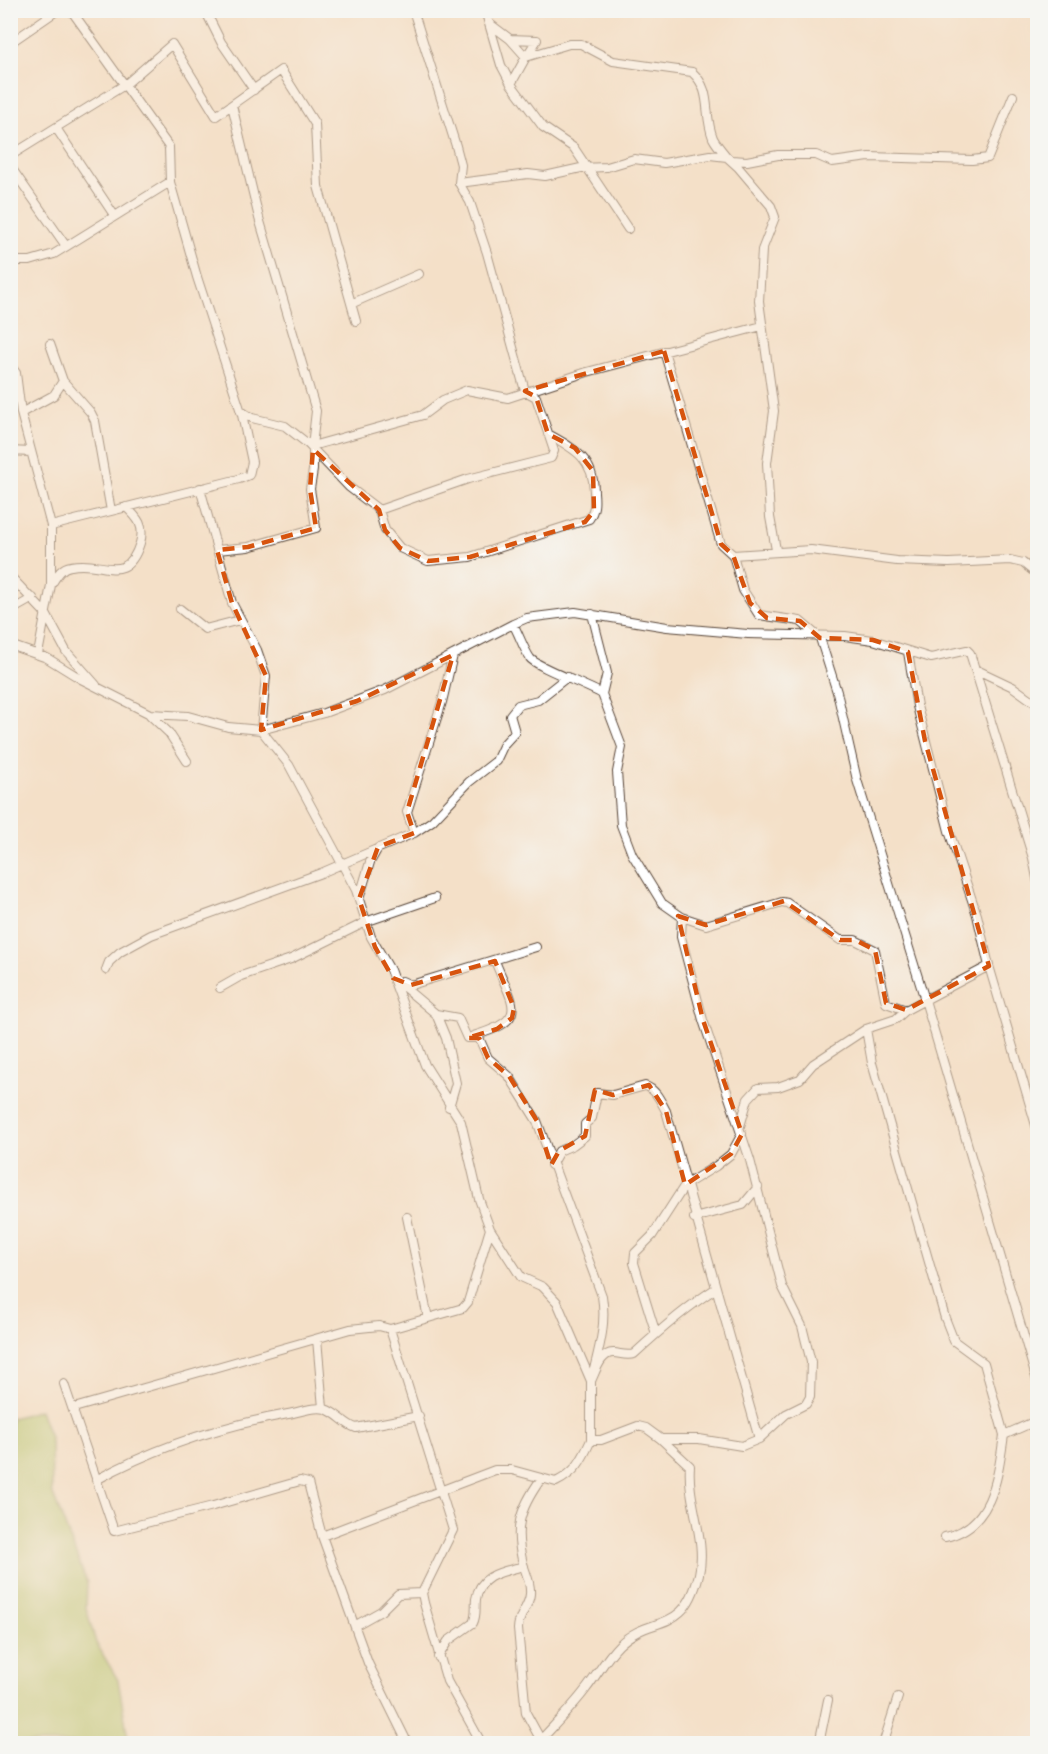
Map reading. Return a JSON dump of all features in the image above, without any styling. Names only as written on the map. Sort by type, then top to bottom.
[{"type":"street","points":[[51,526],[249,475],[252,462],[241,411],[197,277],[170,182],[169,147],[71,10]]},
{"type":"street","points":[[205,10],[221,42],[254,90]]},
{"type":"street","points":[[379,510],[468,479],[551,458],[554,451],[536,397],[525,391],[487,253],[470,202],[459,183],[461,165],[456,146],[413,10]]},
{"type":"street","points":[[485,10],[501,65],[511,84],[543,127],[574,148],[628,230]]},
{"type":"street","points":[[10,43],[52,12]]},
{"type":"street","points":[[490,24],[510,39],[526,57]]},
{"type":"street","points":[[510,39],[537,40],[511,84]]},
{"type":"street","points":[[10,156],[126,84],[172,44],[216,116],[281,70],[315,124],[318,186],[353,303],[356,321]]},
{"type":"street","points":[[526,57],[569,44],[580,44],[613,61],[692,72],[706,88],[706,107],[713,138],[728,159],[753,182],[771,206],[775,217],[762,250],[759,301],[774,411],[767,463],[770,517],[776,550]]},
{"type":"street","points":[[459,183],[528,174],[545,176],[585,167],[607,167],[634,159],[655,163],[699,155],[747,161],[787,155],[816,155],[832,162],[868,157],[972,160],[988,158],[1013,96]]},
{"type":"street","points":[[232,105],[259,218],[316,411],[312,446],[423,415],[443,400],[467,390],[508,398],[664,351],[762,326]]},
{"type":"street","points":[[56,128],[114,215]]},
{"type":"street","points":[[10,166],[66,246]]},
{"type":"street","points":[[10,261],[30,261],[54,254],[170,182]]},
{"type":"street","points":[[353,303],[419,274]]},
{"type":"street","points":[[50,344],[63,381],[92,413],[95,421],[111,511]]},
{"type":"street","points":[[664,351],[721,544],[733,555],[742,590],[759,615],[800,621],[820,638],[837,692],[857,780],[925,1000],[1038,1384]]},
{"type":"street","points":[[10,365],[16,373],[21,413],[51,526],[51,585],[38,654]]},
{"type":"street","points":[[21,413],[54,395],[63,381]]},
{"type":"street","points":[[241,411],[252,418],[285,426],[313,449],[349,487],[379,510],[385,530],[400,548],[428,561],[470,557],[585,522],[594,512],[593,471],[575,448],[548,434]]},
{"type":"street","points":[[217,550],[248,547],[316,528],[310,489],[313,449]]},
{"type":"street","points":[[10,451],[31,452]]},
{"type":"street","points":[[200,489],[232,603],[257,650],[266,676],[261,730],[289,765],[359,898],[375,947],[393,978],[425,1065],[449,1107],[461,1122],[479,1199],[490,1229],[521,1277],[543,1287],[557,1302],[591,1381]]},
{"type":"street","points":[[51,585],[59,572],[70,566],[118,568],[128,566],[133,562],[143,533],[138,518],[126,507]]},
{"type":"street","points":[[733,555],[776,550],[796,553],[811,550],[880,560],[949,563],[1010,560],[1023,563],[1038,575]]},
{"type":"street","points":[[10,576],[46,614],[66,651],[98,687]]},
{"type":"street","points":[[10,610],[33,598]]},
{"type":"street","points":[[180,609],[206,629],[240,620]]},
{"type":"street","points":[[150,714],[188,716],[228,727],[261,730],[324,713],[357,701],[404,681],[513,624],[527,618],[553,613],[592,614],[667,627],[820,638],[845,636],[873,640],[908,652],[938,658],[967,650],[975,669],[1033,858],[1038,883]]},
{"type":"street","points":[[592,614],[607,673],[602,694],[622,747],[617,772],[617,804],[621,825],[632,854],[662,903],[682,917],[706,925],[782,902],[787,903],[840,940],[855,940],[874,950],[886,1003],[906,1010]]},
{"type":"street","points":[[513,624],[530,658],[536,664],[558,671],[602,694]]},
{"type":"street","points":[[10,645],[38,654],[150,714],[169,733],[187,762]]},
{"type":"street","points":[[908,652],[925,741],[949,831],[977,915],[989,966],[1038,1132]]},
{"type":"street","points":[[414,833],[406,812],[442,702],[453,655]]},
{"type":"street","points":[[975,669],[1012,687],[1038,705]]},
{"type":"street","points":[[106,970],[109,962],[120,952],[151,935],[342,864],[414,833],[432,821],[469,782],[496,761],[504,744],[515,732],[510,715],[519,705],[538,700],[567,677]]},
{"type":"street","points":[[359,898],[370,862],[378,847]]},
{"type":"street","points":[[220,988],[242,976],[291,959],[368,921],[435,898]]},
{"type":"street","points":[[662,1439],[699,1438],[742,1446],[759,1439],[786,1414],[806,1404],[810,1397],[811,1362],[802,1326],[782,1286],[758,1187],[703,1020],[681,937],[682,917]]},
{"type":"street","points":[[393,978],[411,985],[495,961],[536,946]]},
{"type":"street","points":[[467,1038],[497,1029],[512,1018],[514,1008],[495,961]]},
{"type":"street","points":[[656,1334],[633,1258],[635,1252],[652,1236],[685,1185],[716,1167],[731,1154],[741,1130],[748,1099],[758,1088],[778,1088],[800,1079],[813,1064],[866,1029],[896,1018],[906,1010],[989,966]]},
{"type":"street","points":[[393,978],[436,1014],[446,1018],[458,1017],[467,1038]]},
{"type":"street","points":[[436,1014],[446,1038],[456,1083],[449,1107]]},
{"type":"street","points":[[866,1029],[872,1063],[939,1298],[954,1341],[984,1363],[1004,1435],[989,1505],[961,1533],[945,1537]]},
{"type":"street","points":[[321,1536],[495,1470],[512,1470],[556,1482],[570,1475],[581,1462],[591,1440],[591,1381],[603,1334],[605,1314],[603,1296],[551,1165],[544,1136],[509,1076],[488,1058],[479,1038],[467,1038]]},
{"type":"street","points":[[551,1165],[559,1150],[585,1136],[585,1124],[592,1118],[594,1094],[600,1092],[613,1095],[645,1086],[651,1087],[666,1111],[694,1218],[759,1439]]},
{"type":"street","points":[[694,1218],[743,1205],[758,1187]]},
{"type":"street","points":[[407,1216],[428,1318]]},
{"type":"street","points":[[74,1408],[316,1339],[364,1327],[379,1326],[390,1329],[466,1306],[490,1229]]},
{"type":"street","points":[[591,1381],[604,1356],[610,1352],[628,1356],[634,1354],[686,1312],[691,1304],[715,1289]]},
{"type":"street","points":[[390,1329],[420,1416],[453,1530],[422,1593],[438,1657],[447,1681],[482,1743]]},
{"type":"street","points":[[316,1339],[323,1408]]},
{"type":"street","points":[[64,1384],[74,1408],[111,1527],[117,1531],[304,1481],[308,1483],[321,1536],[377,1685],[396,1716],[408,1743]]},
{"type":"street","points":[[96,1480],[123,1465],[201,1434],[255,1420],[323,1408],[341,1417],[348,1426],[356,1428],[420,1416]]},
{"type":"street","points":[[1004,1435],[1038,1420]]},
{"type":"street","points":[[541,1479],[524,1502],[519,1523],[519,1539],[530,1593],[518,1620],[526,1713],[541,1742],[571,1708],[618,1646],[637,1631],[676,1617],[692,1592],[702,1558],[692,1504],[690,1466],[662,1439],[646,1428],[638,1426],[601,1440],[591,1440]]},
{"type":"street","points":[[438,1657],[448,1641],[473,1623],[479,1587],[485,1579],[496,1573],[524,1566]]},
{"type":"street","points":[[356,1625],[381,1611],[398,1594],[422,1593]]},
{"type":"street","points":[[883,1743],[898,1697]]},
{"type":"street","points":[[819,1743],[828,1700]]},
{"type":"highlighted area","points":[[664,351],[721,544],[733,555],[750,603],[767,618],[800,621],[820,638],[873,640],[908,652],[925,741],[989,966],[906,1010],[886,1003],[875,950],[855,940],[840,940],[784,901],[706,925],[678,916],[703,1020],[742,1134],[731,1154],[685,1185],[666,1111],[649,1085],[613,1095],[595,1090],[585,1136],[559,1151],[551,1165],[537,1121],[509,1076],[488,1058],[479,1038],[467,1038],[497,1029],[512,1018],[514,1008],[495,961],[411,985],[393,978],[375,947],[359,899],[378,847],[414,833],[407,812],[453,655],[357,701],[261,730],[266,676],[232,603],[217,550],[248,547],[316,528],[310,489],[313,449],[379,510],[385,530],[400,548],[428,561],[470,557],[585,522],[594,511],[593,471],[575,448],[548,434],[536,397],[525,391]]},
{"type":"green space","points":[[40,1410],[51,1441],[52,1492],[87,1583],[86,1608],[96,1643],[118,1680],[129,1743],[11,1743],[11,1416],[12,1418]]}]
